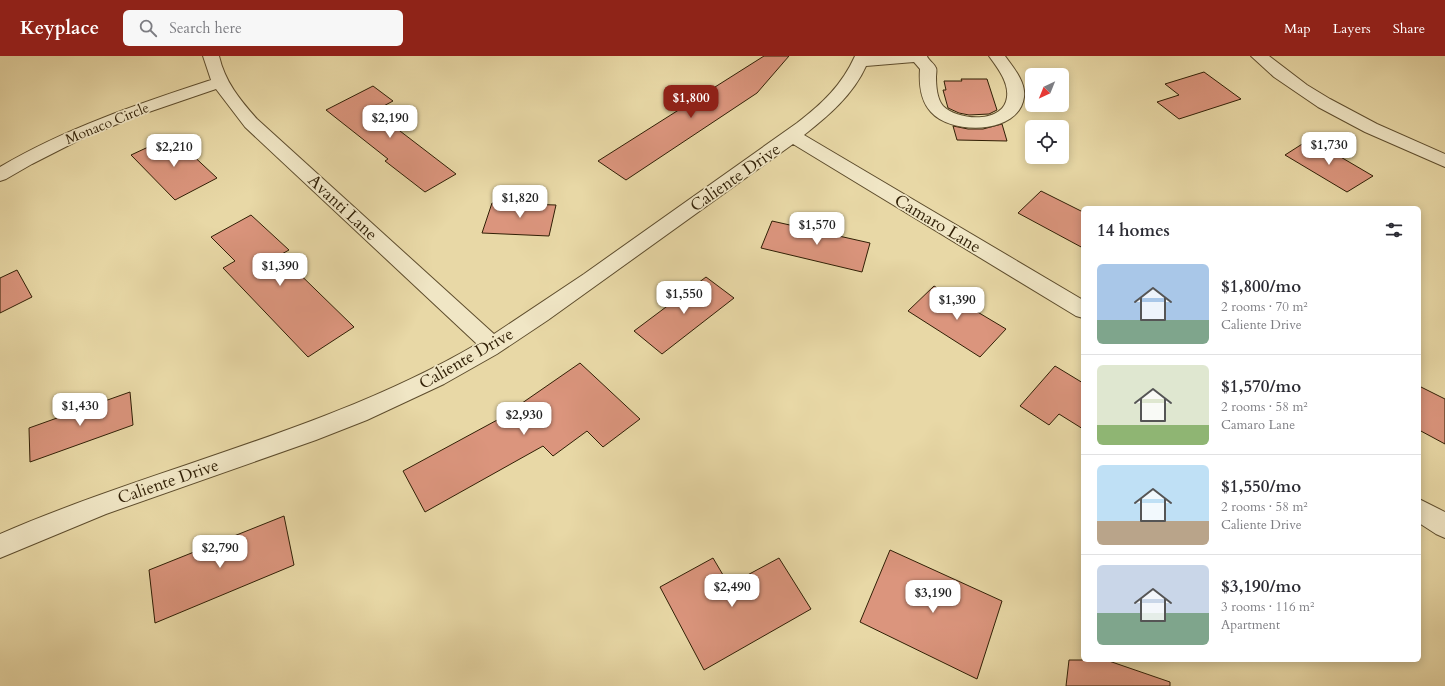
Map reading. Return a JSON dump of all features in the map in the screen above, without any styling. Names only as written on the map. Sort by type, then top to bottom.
[{"type":"street","name":"Avanti Lane","points":[[210,56],[212,66],[219,83],[232,102],[251,123],[492,345]]},
{"type":"street","points":[[862,59],[919,57],[928,68],[927,88],[936,108],[951,119],[987,122],[997,119],[1009,111],[1015,102],[1015,91],[1009,72],[997,56]]},
{"type":"street","points":[[1259,56],[1273,69],[1302,90],[1368,127],[1445,161]]},
{"type":"street","name":"Caliente Drive","points":[[0,546],[84,510],[370,409],[438,376],[492,345],[550,308],[792,136],[829,107],[848,87],[862,59]]},
{"type":"street","name":"Monaco Circle","points":[[0,175],[46,149],[77,134],[147,107],[219,83]]},
{"type":"street","name":"Camaro Lane","points":[[792,136],[1081,309]]},
{"type":"street","points":[[1421,511],[1445,526]]},
{"type":"building","points":[[764,56],[789,56],[757,93],[626,180],[598,161]]},
{"type":"building","points":[[1204,72],[1241,99],[1179,119],[1157,102],[1179,95],[1165,84]]},
{"type":"building","points":[[961,79],[987,79],[997,110],[989,114],[969,115],[959,113],[948,108],[943,90],[946,90],[944,81],[962,81]]},
{"type":"building","points":[[373,86],[393,101],[378,109],[391,119],[387,121],[456,174],[425,192],[385,161],[388,159],[326,110]]},
{"type":"building","points":[[1002,124],[1007,141],[957,140],[953,126],[968,129],[983,129]]},
{"type":"building","points":[[172,136],[217,178],[175,200],[131,155]]},
{"type":"building","points":[[1310,139],[1373,176],[1347,192],[1285,155]]},
{"type":"building","points":[[1041,191],[1081,211],[1081,247],[1018,213]]},
{"type":"building","points":[[492,203],[556,205],[549,236],[482,233]]},
{"type":"building","points":[[251,215],[289,250],[280,255],[354,327],[308,357],[223,268],[235,261],[211,237]]},
{"type":"building","points":[[772,221],[870,243],[862,272],[761,248]]},
{"type":"building","points":[[17,270],[32,297],[0,313],[0,278]]},
{"type":"building","points":[[706,277],[734,298],[662,354],[634,331]]},
{"type":"building","points":[[934,286],[1006,329],[980,357],[908,311]]},
{"type":"building","points":[[580,363],[640,419],[603,447],[587,431],[553,456],[543,446],[425,512],[403,471],[499,419]]},
{"type":"building","points":[[1055,366],[1081,382],[1081,428],[1059,414],[1049,425],[1020,406]]},
{"type":"building","points":[[1421,387],[1445,399],[1445,444],[1421,431]]},
{"type":"building","points":[[130,392],[133,425],[30,462],[29,428]]},
{"type":"building","points":[[284,516],[294,565],[155,623],[149,570]]},
{"type":"building","points":[[890,550],[1002,601],[977,679],[860,622]]},
{"type":"building","points":[[713,558],[729,585],[779,558],[811,609],[704,670],[660,587]]},
{"type":"building","points":[[1069,660],[1081,660],[1081,662],[1112,662],[1170,682],[1170,686],[1066,686]]}]
